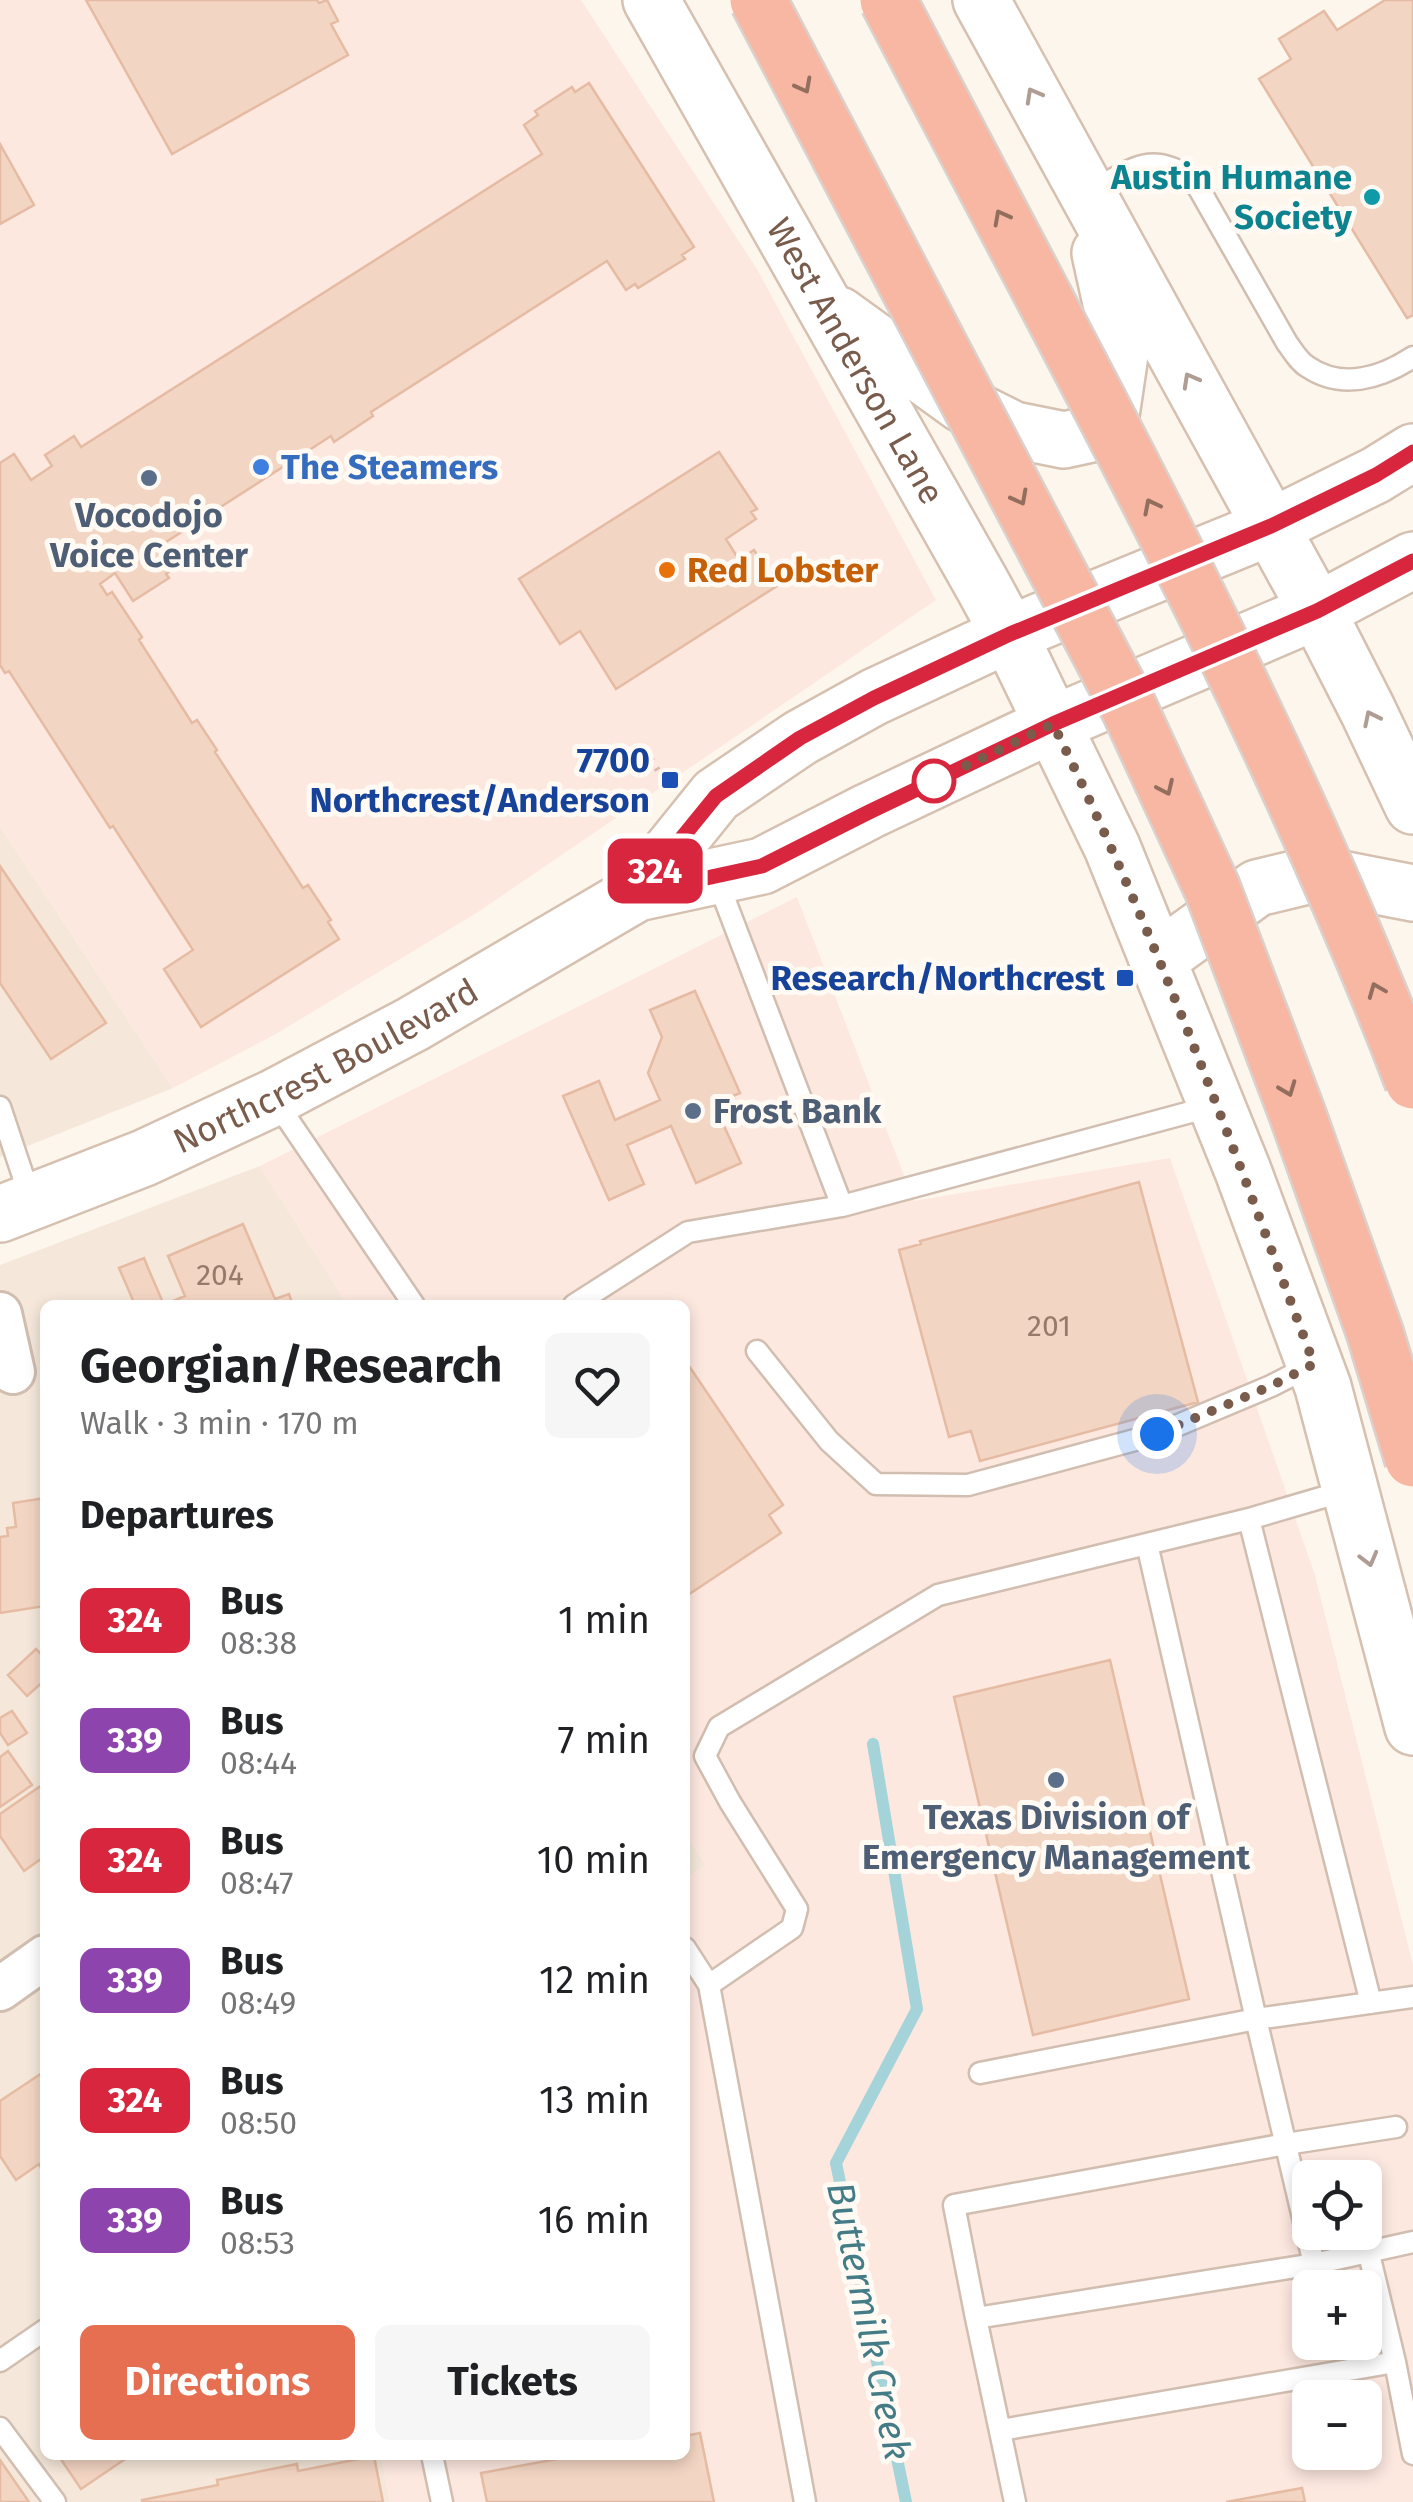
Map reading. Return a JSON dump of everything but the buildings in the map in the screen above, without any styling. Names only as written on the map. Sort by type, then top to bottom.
[{"type":"highway","points":[[758,0],[1129,708],[1212,888],[1304,1131],[1375,1333],[1413,1458]]},
{"type":"highway","points":[[888,0],[1230,665],[1314,841],[1413,1081]]},
{"type":"main road","name":"West Anderson Lane","points":[[650,0],[1010,634],[1112,847],[1323,1387],[1413,1727]]},
{"type":"main road","points":[[981,0],[1317,611],[1413,806]]},
{"type":"main road","points":[[824,305],[962,404],[1014,430],[1064,440],[1096,433],[1110,422],[1121,348],[1087,193]]},
{"type":"main road","name":"Northcrest Boulevard","points":[[637,893],[716,796],[800,738],[874,698],[1010,634],[1271,526],[1376,475],[1413,452]]},
{"type":"main road","name":"Northcrest Boulevard","points":[[16,1208],[144,1158],[273,1098],[413,1024],[637,893],[762,866],[1053,724],[1317,611],[1413,560]]},
{"type":"main road","points":[[1157,960],[1257,888],[1315,874],[1413,893]]},
{"type":"street","points":[[0,1314],[13,1372]]},
{"type":"street","points":[[0,1988],[40,1961]]},
{"type":"lane","points":[[1087,193],[1154,162],[1176,168],[1194,180],[1304,366],[1341,381],[1367,378],[1413,357]]},
{"type":"lane","points":[[716,876],[842,1206]]},
{"type":"lane","points":[[273,1098],[411,1300]]},
{"type":"lane","points":[[582,1300],[688,1232],[842,1206],[1216,1105]]},
{"type":"lane","points":[[0,1107],[16,1208]]},
{"type":"lane","points":[[756,1351],[828,1440],[876,1484],[968,1486],[1157,1434],[1314,1364]]},
{"type":"lane","points":[[710,1985],[792,1928],[797,1909],[705,1756],[718,1727],[938,1595],[1249,1519],[1350,1490]]},
{"type":"lane","points":[[1249,1519],[1370,2003]]},
{"type":"lane","points":[[1146,1544],[1314,2264]]},
{"type":"lane","points":[[690,1955],[710,1985],[805,2502]]},
{"type":"lane","points":[[980,2073],[1256,2019],[1413,1996]]},
{"type":"lane","points":[[1015,2502],[954,2205],[1396,2127]]},
{"type":"lane","points":[[1382,2248],[1413,2242]]},
{"type":"lane","points":[[976,2318],[1314,2264],[1368,2250],[1413,2454]]},
{"type":"lane","points":[[0,2361],[40,2333]]},
{"type":"lane","points":[[1000,2430],[1395,2362]]},
{"type":"lane","points":[[0,2428],[55,2502]]},
{"type":"lane","points":[[433,2460],[442,2502]]},
{"type":"path","points":[[651,759],[669,788]]},
{"type":"shaded area","points":[[0,0],[581,0],[757,269],[936,600],[478,912],[276,1034],[173,1088],[0,826]]},
{"type":"shaded area","points":[[0,826],[173,1088],[0,1157]]},
{"type":"shaded area","points":[[797,897],[914,1201],[1170,1158],[1315,1575],[1413,1965],[1413,2502],[390,2502],[382,2460],[690,2460],[690,1876],[706,1865],[690,1840],[690,1300],[345,1300],[260,1166]]},
{"type":"shaded area","points":[[260,1166],[345,1300],[40,1300],[40,2460],[382,2460],[390,2502],[0,2502],[0,1265]]},
{"type":"shaded area","points":[[690,1840],[706,1865],[690,1876]]},
{"type":"waterway","name":"Buttermilk Creek","points":[[873,1744],[917,2009],[836,2163],[906,2502]]},
{"type":"bus line","name":"324","points":[[1413,452],[1376,475],[1271,526],[1010,634],[874,698],[800,738],[716,796],[637,893],[762,866],[1053,724],[1317,611],[1413,561]]},
{"type":"place","name":"Austin Humane Society","points":[[1372,197]]},
{"type":"place","name":"The Steamers","points":[[261,467]]},
{"type":"place","name":"Vocodojo Voice Center","points":[[149,478]]},
{"type":"place","name":"Red Lobster","points":[[667,570]]},
{"type":"place","name":"7700 Northcrest/Anderson","points":[[670,780]]},
{"type":"place","name":"Research/Northcrest","points":[[1125,978]]},
{"type":"place","name":"Frost Bank","points":[[693,1111]]},
{"type":"place","name":"Texas Division of Emergency Management","points":[[1056,1780]]},
{"type":"route","points":[[934,781],[1053,724],[1112,847],[1242,1171],[1314,1364],[1157,1434]]}]
